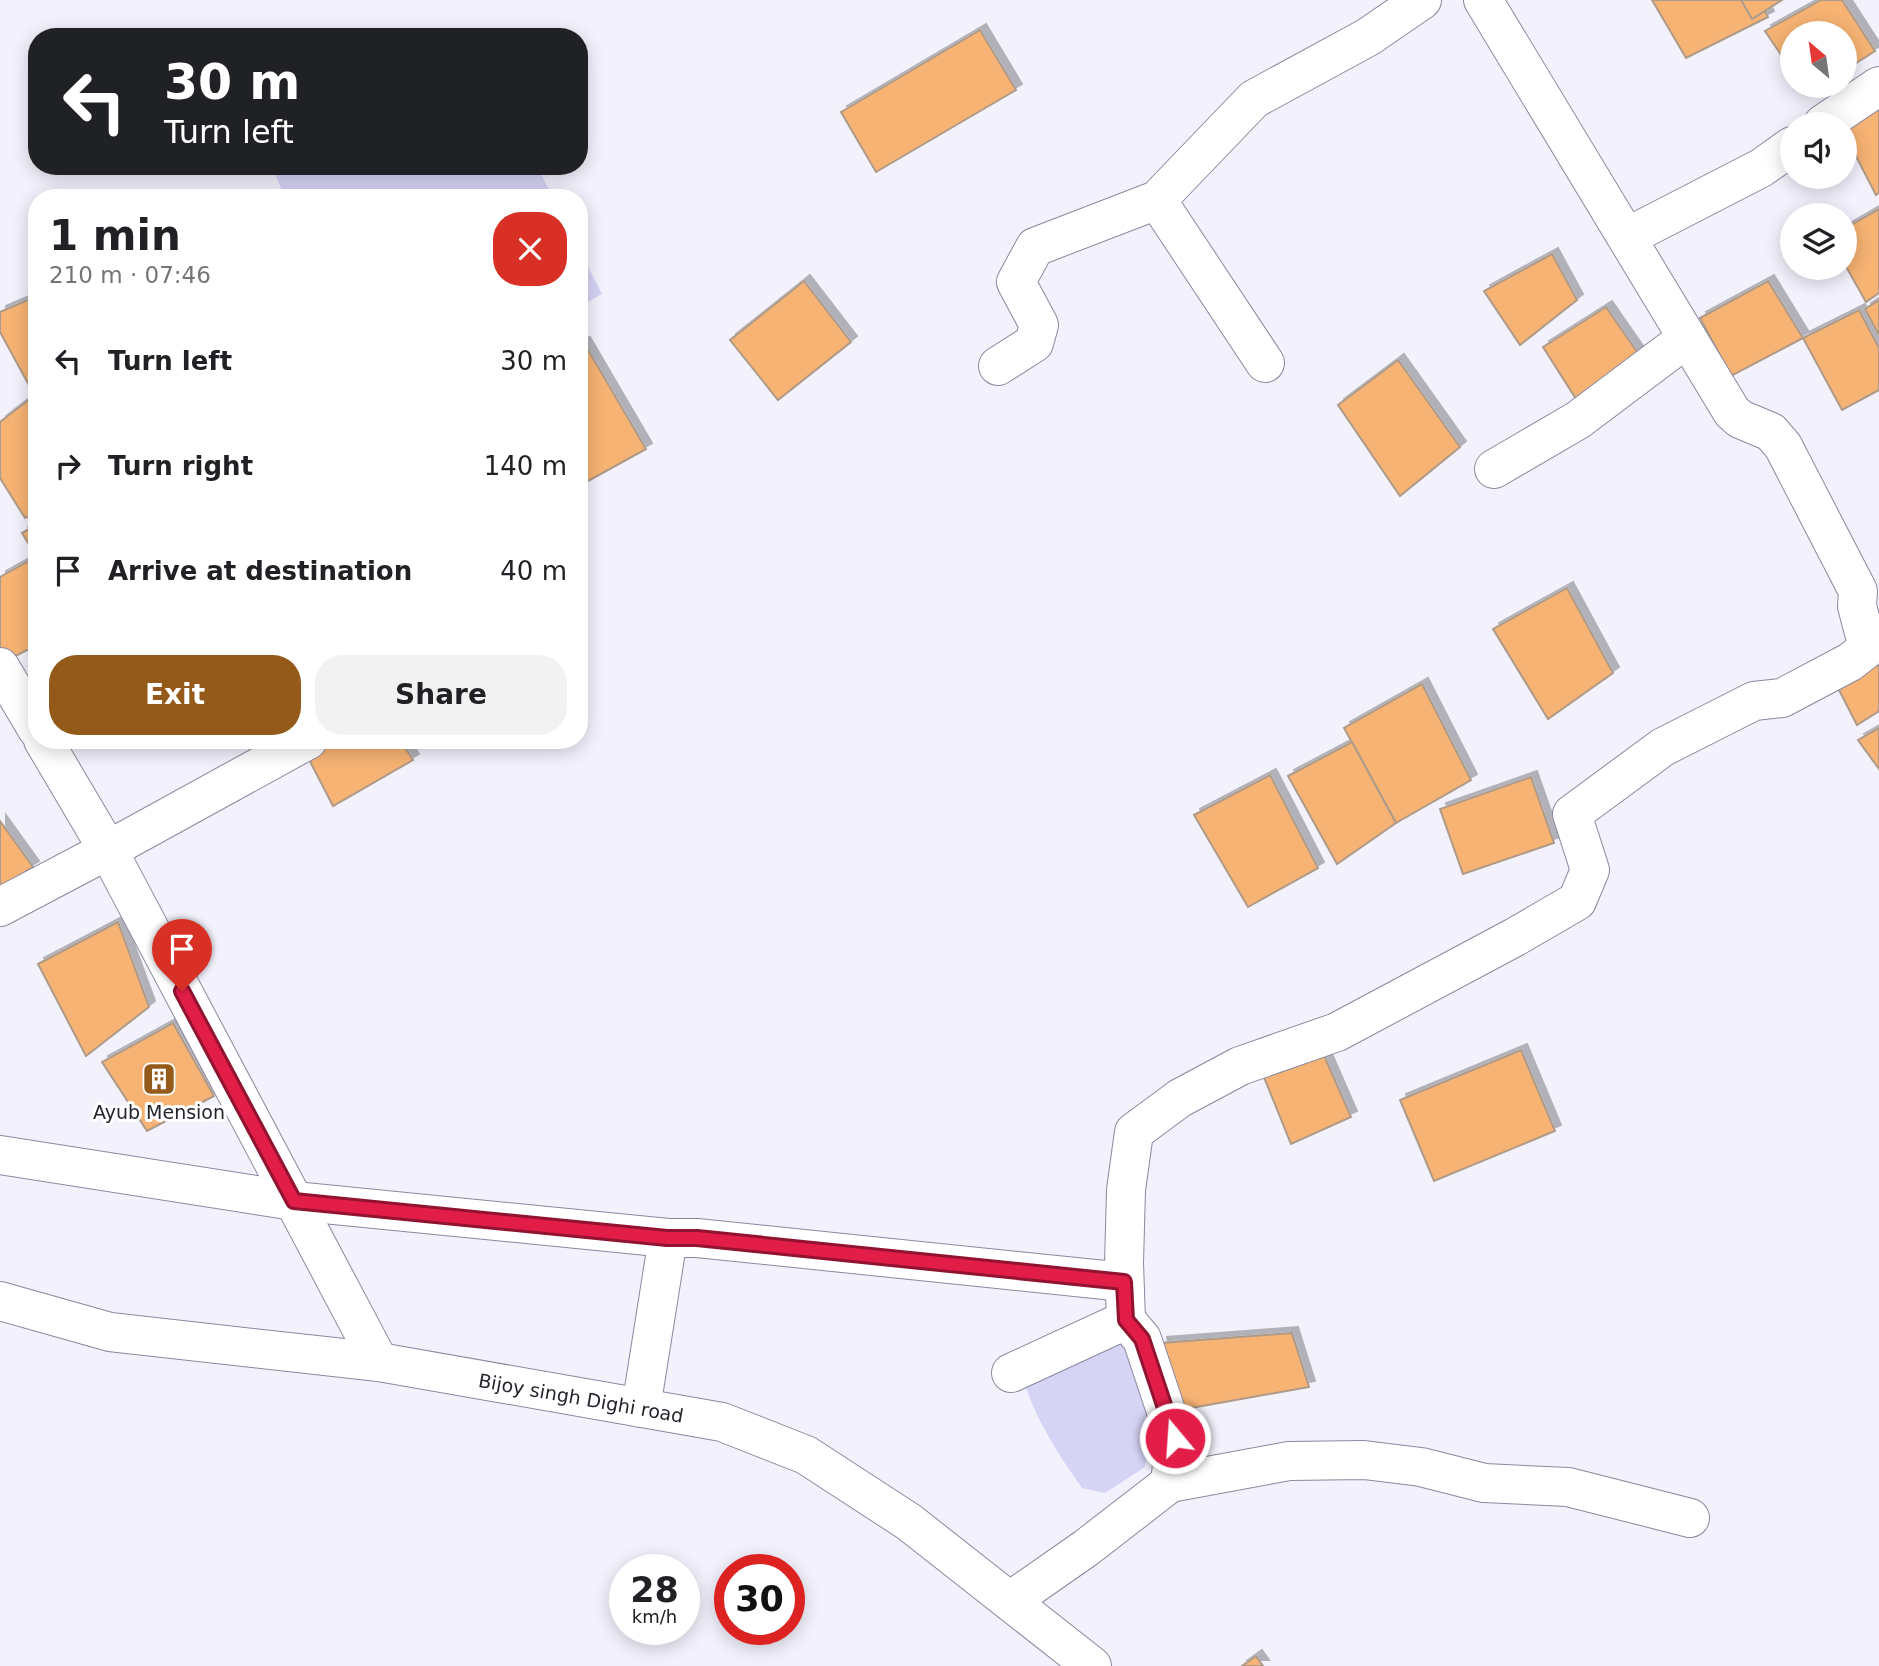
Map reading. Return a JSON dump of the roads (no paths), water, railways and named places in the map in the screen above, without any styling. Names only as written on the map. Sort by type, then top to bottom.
[{"type":"street","points":[[998,366],[1034,342],[1039,325],[1016,282],[1035,247],[1157,200],[1254,99],[1368,37],[1422,0]]},
{"type":"street","points":[[1170,1483],[1175,1438],[1142,1339],[1126,1320],[1126,1190],[1134,1132],[1180,1098],[1240,1066],[1337,1032],[1577,901],[1590,870],[1572,814],[1663,747],[1754,701],[1782,698],[1870,653],[1857,606],[1858,591],[1783,446],[1771,432],[1740,419],[1732,412],[1483,0]]},
{"type":"street","points":[[1841,112],[1879,86]]},
{"type":"street","points":[[1627,237],[1761,168],[1780,155]]},
{"type":"street","points":[[1157,200],[1265,363]]},
{"type":"street","points":[[1494,469],[1578,420],[1687,338]]},
{"type":"street","points":[[0,667],[28,714]]},
{"type":"street","points":[[48,749],[108,850],[379,1362]]},
{"type":"street","points":[[0,907],[292,749]]},
{"type":"street","points":[[0,1155],[294,1201],[667,1238],[697,1238],[1124,1282]]},
{"type":"street","points":[[641,1408],[667,1238]]},
{"type":"street","name":"Bijoy singh Dighi road","points":[[0,1301],[110,1332],[379,1362],[722,1423],[806,1455],[909,1522],[1092,1666]]},
{"type":"street","points":[[1011,1373],[1126,1320]]},
{"type":"street","points":[[1010,1601],[1086,1548],[1170,1483],[1289,1461],[1364,1460],[1421,1467],[1484,1483],[1568,1487],[1690,1518]]},
{"type":"water","points":[[276,175],[542,175],[548,189],[281,189]]},
{"type":"water","points":[[588,267],[602,294],[588,302]]},
{"type":"water","points":[[1119,1341],[1130,1358],[1151,1422],[1145,1467],[1105,1493],[1082,1488],[1043,1426],[1025,1385]]},
{"type":"place","name":"Ayub Mension","points":[[159,1079]]}]
